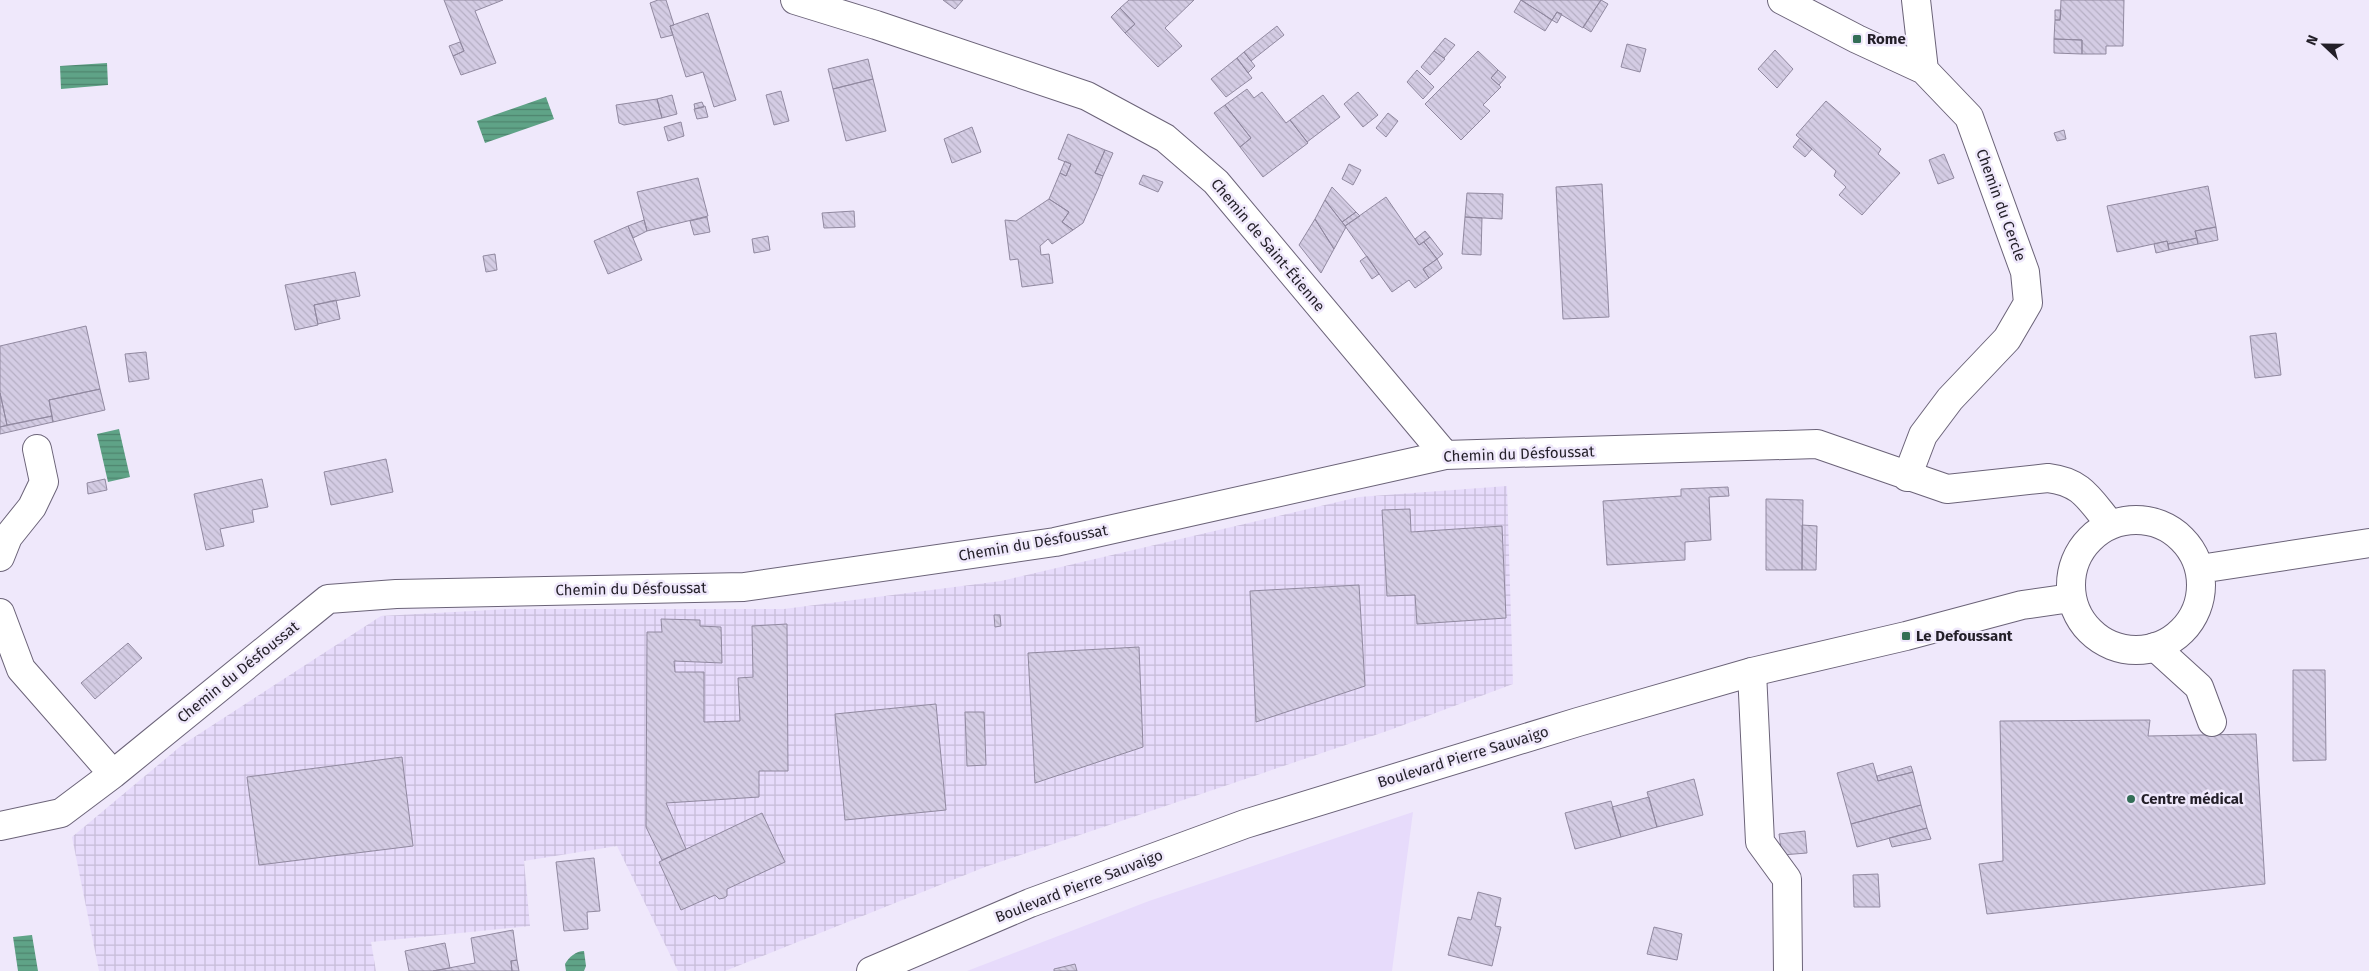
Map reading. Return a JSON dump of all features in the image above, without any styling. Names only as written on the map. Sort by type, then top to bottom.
[{"type":"street","name":"Chemin de Saint-Étienne","points":[[795,0],[876,25],[1087,96],[1165,138],[1216,182],[1445,455]]},
{"type":"street","name":"Chemin du Cercle","points":[[1782,0],[1857,39],[1924,70],[1969,117],[2025,272],[2028,303],[2007,339],[1950,399],[1923,435],[1906,477]]},
{"type":"street","points":[[1916,0],[1924,70]]},
{"type":"street","name":"Chemin du Désfoussat","points":[[0,826],[61,813],[113,774],[328,599],[396,594],[744,587],[1054,542],[1445,455],[1817,444],[1906,477],[1947,489],[2048,478],[2063,480],[2078,486],[2110,524]]},
{"type":"street","points":[[0,558],[8,537],[32,507],[44,482],[37,449]]},
{"type":"street","points":[[2132,518],[2155,521],[2175,531],[2190,548],[2200,568],[2202,589],[2197,610],[2186,628],[2170,641],[2155,647],[2130,650],[2109,645],[2092,634],[2078,617],[2071,598],[2070,575],[2077,554],[2091,536],[2110,524],[2132,518]]},
{"type":"street","points":[[2200,568],[2369,543]]},
{"type":"street","name":"Boulevard Pierre Sauvaigo","points":[[871,971],[1030,903],[1245,824],[1578,722],[1752,672],[1906,636],[2022,604],[2071,598]]},
{"type":"street","points":[[0,613],[21,669],[113,774]]},
{"type":"street","points":[[2155,647],[2199,687],[2212,722]]},
{"type":"street","points":[[1752,672],[1760,842],[1787,879],[1788,971]]},
{"type":"shaded area","points":[[107,63],[108,85],[61,89],[60,66]]},
{"type":"shaded area","points":[[546,97],[554,119],[485,143],[477,121]]},
{"type":"shaded area","points":[[119,429],[130,477],[108,482],[97,434]]},
{"type":"shaded area","points":[[1507,486],[1513,684],[1390,730],[985,867],[725,971],[678,971],[617,846],[524,861],[530,926],[371,942],[376,971],[99,971],[72,837],[182,745],[381,616],[509,609],[784,609],[1001,581],[1359,497]]},
{"type":"shaded area","points":[[1413,812],[1392,971],[967,971],[1149,901]]},
{"type":"shaded area","points":[[32,935],[38,971],[18,971],[13,937]]},
{"type":"shaded area","points":[[584,951],[586,966],[584,971],[566,971],[565,964],[569,959],[576,953]]},
{"type":"building","points":[[444,0],[503,0],[475,11],[496,63],[461,75],[453,56],[464,51]]},
{"type":"building","points":[[666,0],[674,25],[670,26],[673,35],[661,38],[650,3]]},
{"type":"building","points":[[943,0],[963,0],[955,9]]},
{"type":"building","points":[[1129,0],[1194,0],[1165,28],[1182,46],[1158,67],[1125,33],[1135,24],[1120,8]]},
{"type":"building","points":[[1521,0],[1601,0],[1583,28],[1557,12],[1552,20]]},
{"type":"building","points":[[1521,0],[1552,20],[1545,31],[1514,12]]},
{"type":"building","points":[[1601,0],[1608,4],[1591,32],[1583,27]]},
{"type":"building","points":[[2061,0],[2124,0],[2123,46],[2106,46],[2106,54],[2082,54],[2082,40],[2054,39],[2055,20],[2060,20]]},
{"type":"building","points":[[1120,8],[1135,24],[1125,33],[1111,17]]},
{"type":"building","points":[[2055,10],[2061,10],[2060,20],[2055,20]]},
{"type":"building","points":[[1557,12],[1562,14],[1557,23],[1552,20]]},
{"type":"building","points":[[708,13],[736,100],[714,107],[703,72],[686,77],[670,26]]},
{"type":"building","points":[[1277,26],[1284,35],[1251,61],[1244,52]]},
{"type":"building","points":[[1445,38],[1455,45],[1444,58],[1434,51]]},
{"type":"building","points":[[2054,39],[2082,40],[2082,54],[2054,53]]},
{"type":"building","points":[[460,42],[464,51],[453,56],[449,46]]},
{"type":"building","points":[[1627,44],[1646,49],[1640,72],[1621,67]]},
{"type":"building","points":[[1775,50],[1793,69],[1777,88],[1758,69]]},
{"type":"building","points":[[1434,51],[1445,59],[1430,75],[1421,67]]},
{"type":"building","points":[[1478,51],[1498,70],[1491,78],[1501,87],[1483,105],[1490,111],[1461,140],[1425,104]]},
{"type":"building","points":[[1244,52],[1255,66],[1248,73],[1237,58]]},
{"type":"building","points":[[1237,58],[1252,78],[1226,97],[1211,79]]},
{"type":"building","points":[[868,59],[873,79],[833,89],[828,69]]},
{"type":"building","points":[[1417,70],[1434,87],[1423,99],[1407,82]]},
{"type":"building","points":[[1498,70],[1506,77],[1499,85],[1491,78]]},
{"type":"building","points":[[873,79],[886,131],[846,141],[833,89]]},
{"type":"building","points":[[1247,89],[1254,98],[1262,92],[1286,123],[1290,120],[1308,143],[1263,177],[1240,147],[1251,138],[1225,105]]},
{"type":"building","points":[[781,91],[789,121],[774,125],[766,95]]},
{"type":"building","points":[[1358,92],[1378,115],[1363,127],[1344,104]]},
{"type":"building","points":[[672,95],[677,114],[662,118],[657,99]]},
{"type":"building","points":[[1323,95],[1340,117],[1307,142],[1290,120]]},
{"type":"building","points":[[657,99],[662,118],[624,125],[619,123],[616,105]]},
{"type":"building","points":[[1826,101],[1881,149],[1878,154],[1900,173],[1862,215],[1839,195],[1846,187],[1834,176],[1836,171],[1796,135]]},
{"type":"building","points":[[702,102],[704,107],[695,109],[694,104]]},
{"type":"building","points":[[1225,105],[1251,138],[1240,147],[1214,113]]},
{"type":"building","points":[[705,106],[708,117],[697,119],[694,109]]},
{"type":"building","points":[[1388,113],[1398,121],[1386,137],[1376,128]]},
{"type":"building","points":[[681,122],[684,136],[668,141],[664,127]]},
{"type":"building","points":[[972,127],[981,152],[952,163],[944,139]]},
{"type":"building","points":[[2064,130],[2066,139],[2057,141],[2054,133]]},
{"type":"building","points":[[1068,134],[1105,150],[1095,173],[1103,176],[1098,189],[1083,223],[1073,230],[1062,222],[1069,212],[1049,199],[1060,173],[1066,176],[1071,164],[1058,159]]},
{"type":"building","points":[[1800,138],[1812,149],[1805,157],[1793,147]]},
{"type":"building","points":[[1105,150],[1113,153],[1103,176],[1095,173]]},
{"type":"building","points":[[1944,154],[1954,178],[1938,184],[1929,160]]},
{"type":"building","points":[[1065,161],[1071,164],[1066,176],[1060,173]]},
{"type":"building","points":[[1349,164],[1361,170],[1353,185],[1342,179]]},
{"type":"building","points":[[1143,175],[1163,182],[1158,192],[1139,184]]},
{"type":"building","points":[[698,178],[708,216],[647,231],[637,192]]},
{"type":"building","points":[[1602,184],[1609,317],[1563,319],[1556,187]]},
{"type":"building","points":[[2208,186],[2216,227],[2195,231],[2197,238],[2168,244],[2167,241],[2117,252],[2107,206]]},
{"type":"building","points":[[1332,187],[1356,212],[1342,222],[1325,200]]},
{"type":"building","points":[[1467,193],[1503,194],[1502,219],[1465,217]]},
{"type":"building","points":[[1386,197],[1419,245],[1424,242],[1437,259],[1423,269],[1429,278],[1415,288],[1409,280],[1392,292],[1345,226]]},
{"type":"building","points":[[1049,199],[1069,212],[1062,222],[1073,230],[1052,244],[1048,239],[1040,246],[1041,255],[1049,254],[1053,283],[1022,287],[1018,259],[1010,260],[1005,220],[1016,221]]},
{"type":"building","points":[[1325,200],[1346,227],[1334,249],[1315,219]]},
{"type":"building","points":[[854,211],[855,227],[824,228],[822,213]]},
{"type":"building","points":[[1356,212],[1360,216],[1345,226],[1342,222]]},
{"type":"building","points":[[707,217],[710,232],[694,235],[690,221]]},
{"type":"building","points":[[1465,217],[1482,218],[1481,255],[1462,254]]},
{"type":"building","points":[[1315,219],[1334,249],[1321,273],[1299,245]]},
{"type":"building","points":[[644,220],[647,231],[633,238],[628,226]]},
{"type":"building","points":[[628,226],[642,260],[608,274],[594,241]]},
{"type":"building","points":[[2216,227],[2218,240],[2198,244],[2195,231]]},
{"type":"building","points":[[1425,231],[1430,237],[1419,245],[1415,239]]},
{"type":"building","points":[[768,236],[770,250],[754,253],[752,239]]},
{"type":"building","points":[[1430,237],[1443,254],[1437,259],[1424,242]]},
{"type":"building","points":[[2197,238],[2198,244],[2169,250],[2168,244]]},
{"type":"building","points":[[2167,241],[2169,250],[2156,253],[2154,244]]},
{"type":"building","points":[[495,254],[497,270],[486,272],[483,256]]},
{"type":"building","points":[[1367,256],[1379,274],[1372,279],[1360,261]]},
{"type":"building","points":[[1437,259],[1442,268],[1429,278],[1423,269]]},
{"type":"building","points":[[355,272],[360,296],[314,305],[318,325],[295,330],[285,285]]},
{"type":"building","points":[[336,300],[340,319],[318,324],[314,305]]},
{"type":"building","points":[[86,326],[100,389],[49,400],[52,416],[7,425],[0,393],[0,346]]},
{"type":"building","points":[[2276,333],[2281,375],[2255,378],[2250,336]]},
{"type":"building","points":[[146,352],[149,379],[129,382],[125,354]]},
{"type":"building","points":[[100,389],[105,410],[53,422],[49,400]]},
{"type":"building","points":[[0,393],[7,425],[0,427]]},
{"type":"building","points":[[52,416],[53,422],[0,434],[0,427]]},
{"type":"building","points":[[386,459],[393,492],[331,505],[324,472]]},
{"type":"building","points":[[105,479],[107,490],[88,494],[87,483]]},
{"type":"building","points":[[262,479],[268,507],[252,510],[254,522],[220,529],[224,546],[206,550],[194,494]]},
{"type":"building","points":[[1728,487],[1729,496],[1709,497],[1711,540],[1685,542],[1685,560],[1607,565],[1603,501],[1681,496],[1681,489]]},
{"type":"building","points":[[1766,499],[1803,500],[1802,570],[1766,570]]},
{"type":"building","points":[[1410,509],[1411,532],[1502,526],[1506,618],[1417,624],[1415,595],[1387,596],[1382,510]]},
{"type":"building","points":[[1802,525],[1817,526],[1816,570],[1802,570]]},
{"type":"building","points":[[1359,585],[1365,686],[1256,722],[1250,591]]},
{"type":"building","points":[[994,615],[1000,615],[1001,626],[995,627]]},
{"type":"building","points":[[661,619],[700,620],[700,626],[721,627],[722,663],[674,661],[675,672],[704,672],[704,722],[740,721],[738,678],[753,677],[752,626],[787,624],[788,771],[759,771],[759,797],[666,803],[686,849],[662,860],[646,827],[647,632],[662,632]]},
{"type":"building","points":[[128,643],[142,658],[95,699],[81,683]]},
{"type":"building","points":[[1139,647],[1143,747],[1035,783],[1028,653]]},
{"type":"building","points":[[2293,670],[2325,670],[2326,760],[2293,761]]},
{"type":"building","points":[[936,704],[946,810],[845,820],[835,714]]},
{"type":"building","points":[[965,712],[984,712],[986,765],[967,766]]},
{"type":"building","name":"Centre médical","points":[[2150,720],[2148,736],[2256,734],[2265,884],[1987,914],[1979,864],[2003,861],[2000,721]]},
{"type":"building","points":[[402,757],[413,846],[259,865],[247,777]]},
{"type":"building","points":[[1873,763],[1878,781],[1913,772],[1921,805],[1851,824],[1837,773]]},
{"type":"building","points":[[1911,766],[1913,772],[1878,781],[1877,776]]},
{"type":"building","points":[[1694,779],[1703,815],[1657,827],[1647,792]]},
{"type":"building","points":[[1649,797],[1657,827],[1621,837],[1612,807]]},
{"type":"building","points":[[1611,801],[1621,837],[1575,849],[1565,813]]},
{"type":"building","points":[[1921,805],[1927,828],[1857,847],[1851,824]]},
{"type":"building","points":[[762,813],[785,862],[727,889],[727,896],[724,898],[719,899],[715,895],[681,910],[659,862]]},
{"type":"building","points":[[1927,828],[1931,839],[1892,847],[1889,838]]},
{"type":"building","points":[[1805,831],[1807,853],[1782,855],[1779,834]]},
{"type":"building","points":[[594,858],[600,911],[587,912],[588,929],[564,931],[556,862]]},
{"type":"building","points":[[1878,874],[1880,907],[1854,907],[1853,875]]},
{"type":"building","points":[[1478,892],[1501,898],[1495,926],[1501,927],[1492,966],[1448,955],[1458,917],[1471,920]]},
{"type":"building","points":[[1654,927],[1682,934],[1677,960],[1647,954]]},
{"type":"building","points":[[513,930],[517,960],[511,961],[512,971],[433,971],[475,963],[471,938]]},
{"type":"building","points":[[445,943],[450,968],[433,971],[409,971],[405,951]]},
{"type":"building","points":[[517,960],[519,971],[512,971],[511,961]]},
{"type":"building","points":[[1075,964],[1077,971],[1054,971],[1054,969]]},
{"type":"place","name":"Rome","points":[[1857,39]]},
{"type":"place","name":"Le Defoussant","points":[[1906,636]]},
{"type":"place","name":"Centre médical","points":[[2131,799]]}]
